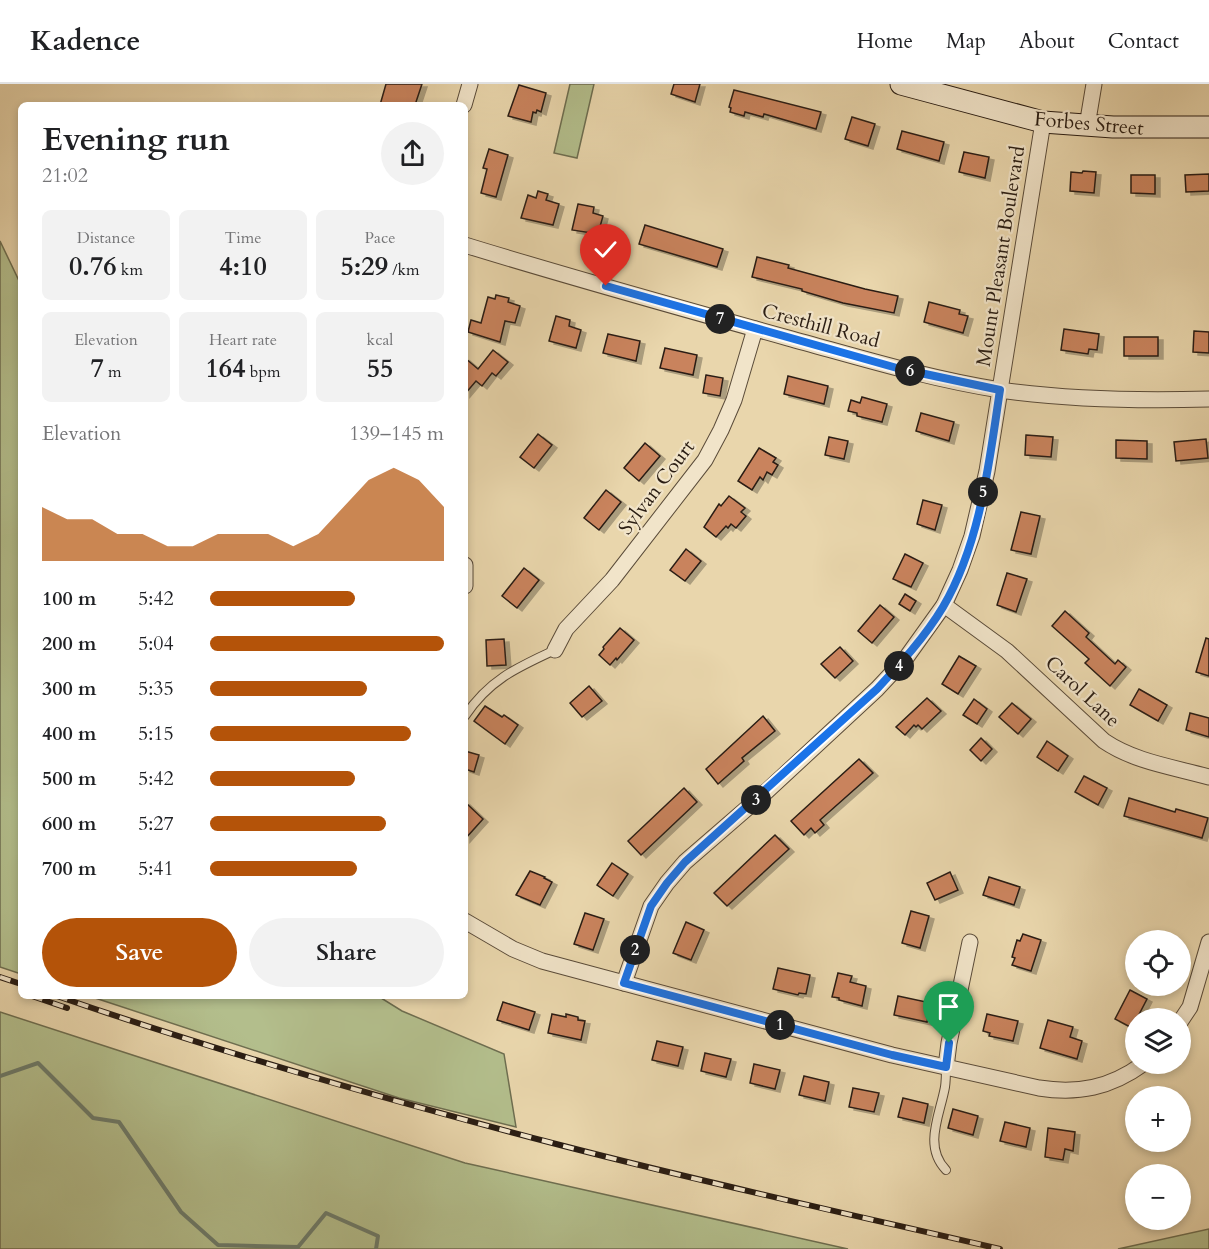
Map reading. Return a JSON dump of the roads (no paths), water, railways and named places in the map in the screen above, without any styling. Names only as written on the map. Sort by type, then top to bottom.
[{"type":"street","points":[[465,102],[470,84]]},
{"type":"street","name":"Forbes Street","points":[[901,84],[1043,122],[1087,126],[1209,127]]},
{"type":"street","points":[[1087,126],[1094,84]]},
{"type":"street","name":"Mount Pleasant Boulevard","points":[[624,983],[651,906],[667,883],[685,862],[877,689],[906,658],[944,605],[960,570],[978,515],[1043,122]]},
{"type":"street","name":"Cresthill Road","points":[[468,246],[897,368],[1000,390],[1073,398],[1209,399]]},
{"type":"street","name":"Sylvan Court","points":[[555,650],[566,629],[612,580],[705,460],[734,400],[755,328]]},
{"type":"street","name":"Carol Lane","points":[[944,605],[1007,651],[1104,741],[1116,749],[1132,757],[1209,777]]},
{"type":"street","points":[[468,923],[513,949],[542,961],[892,1055],[1058,1091],[1078,1091],[1113,1082],[1126,1074]]},
{"type":"street","points":[[946,1067],[970,942]]},
{"type":"street","points":[[1189,1008],[1209,942]]},
{"type":"lane","points":[[468,712],[484,692],[502,676],[555,650]]},
{"type":"lane","points":[[946,1067],[945,1086],[933,1136],[937,1158],[946,1170]]},
{"type":"waterway","points":[[0,1076],[38,1063],[93,1118],[119,1122],[181,1212],[218,1245],[298,1247],[326,1213],[378,1236],[376,1249]]},
{"type":"railway","points":[[0,977],[18,983]]},
{"type":"railway","points":[[41,999],[67,1008]]},
{"type":"railway","points":[[66,999],[244,1057],[370,1094],[560,1145],[780,1199],[1000,1249]]}]
